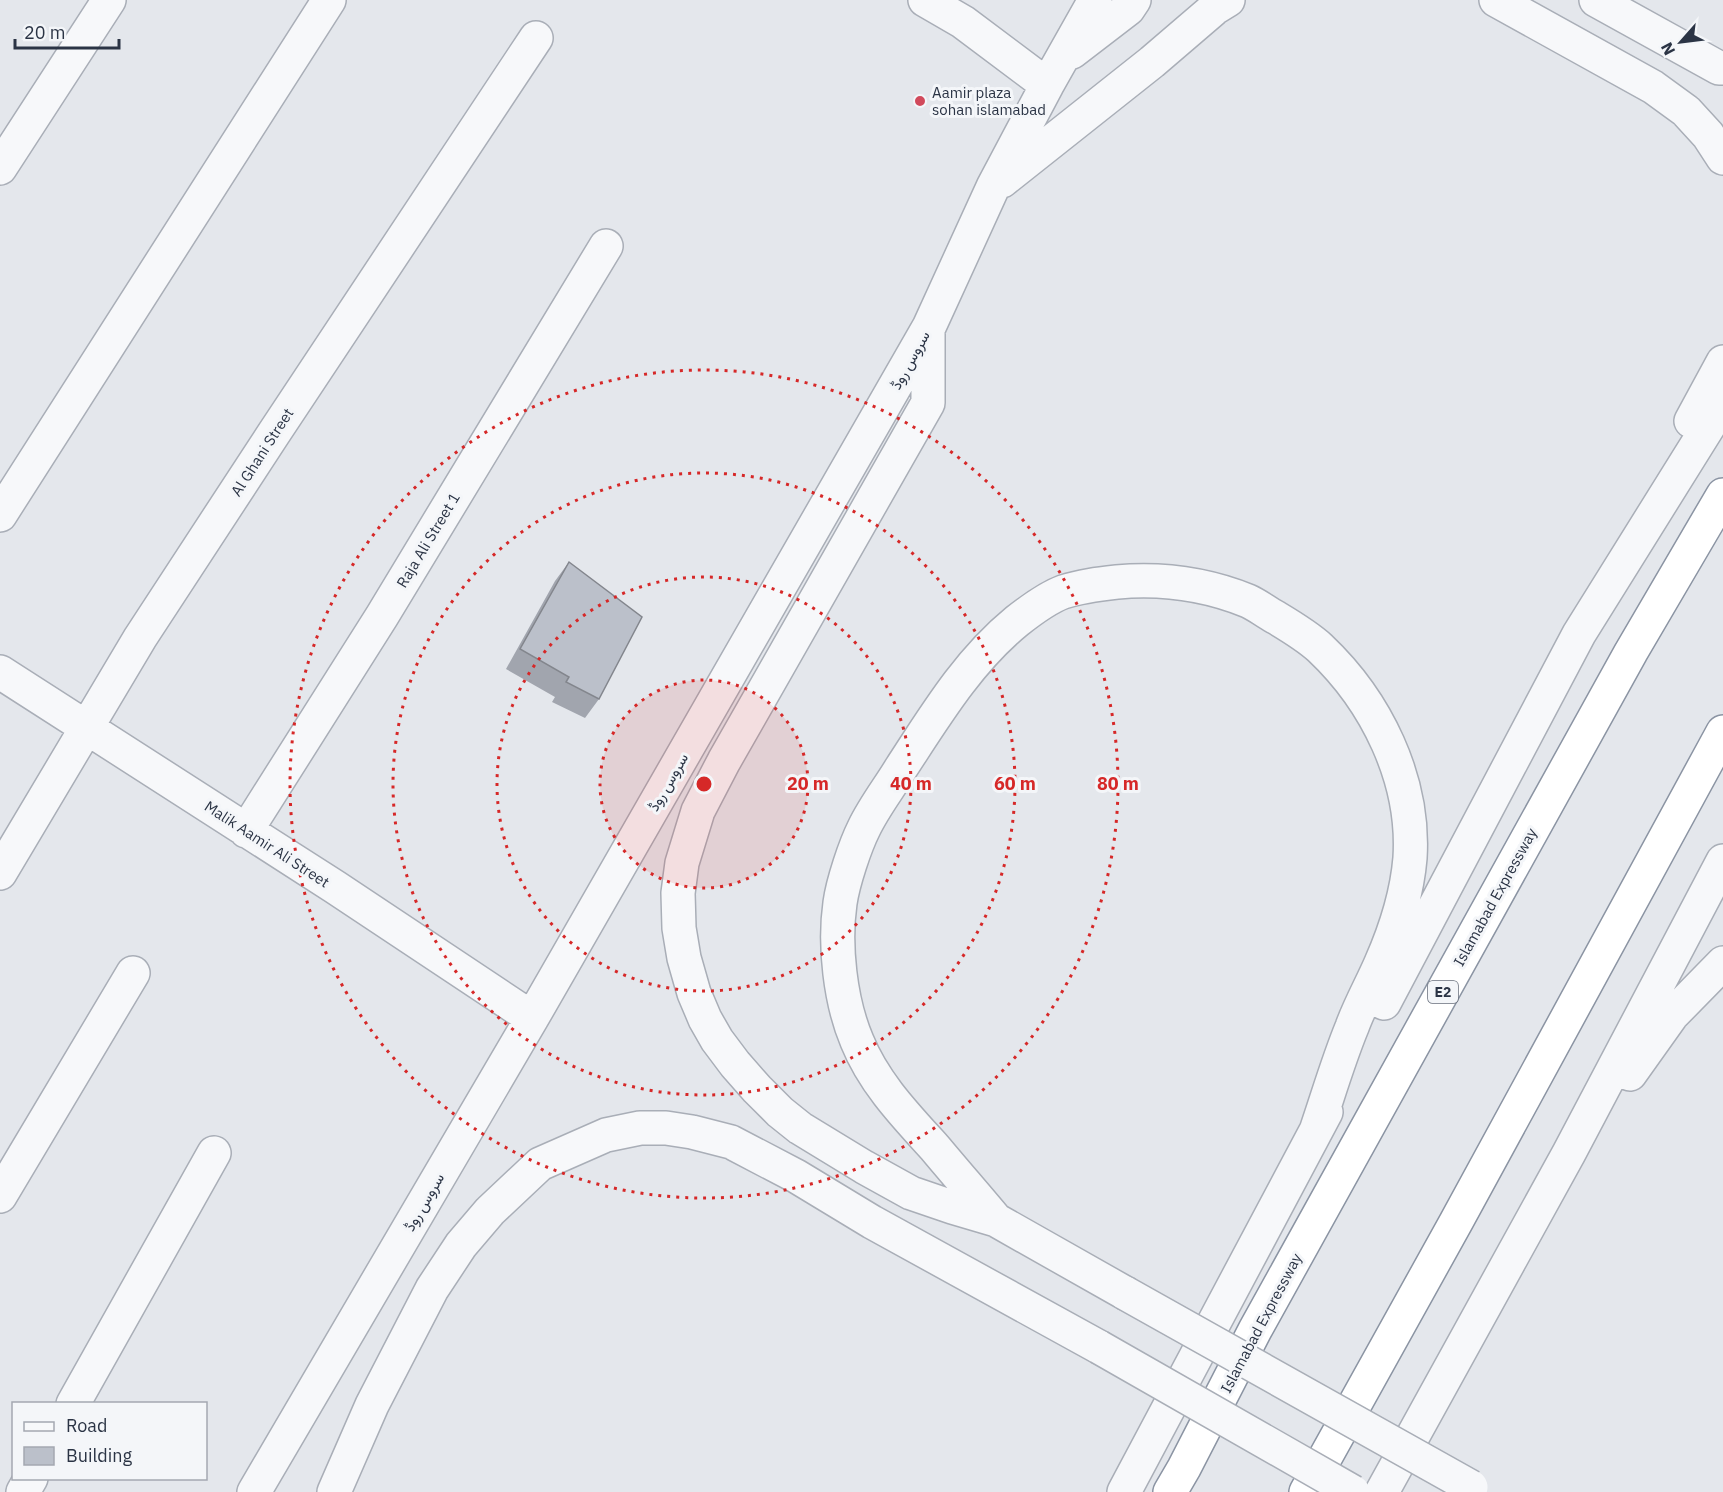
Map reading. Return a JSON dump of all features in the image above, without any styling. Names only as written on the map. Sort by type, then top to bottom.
[{"type":"highway","name":"Islamabad Expressway","points":[[1170,1492],[1255,1330],[1631,652],[1723,495]]},
{"type":"highway","points":[[1305,1492],[1456,1222],[1723,732]]},
{"type":"street","points":[[0,168],[109,0]]},
{"type":"street","points":[[0,515],[329,0]]},
{"type":"street","points":[[925,0],[1054,73]]},
{"type":"street","name":"سروس روڈ","points":[[254,1492],[532,1018],[928,327],[993,187],[1095,0]]},
{"type":"street","name":"سروس روڈ","points":[[1054,73],[1128,9],[1134,0]]},
{"type":"street","points":[[993,187],[1144,68],[1215,8],[1228,0]]},
{"type":"street","points":[[1496,0],[1653,87],[1686,111],[1708,135],[1723,158]]},
{"type":"street","points":[[1596,0],[1719,68],[1723,68]]},
{"type":"street","name":"Al Ghani Street","points":[[0,873],[147,628],[536,38]]},
{"type":"street","name":"Raja Ali Street 1","points":[[246,831],[382,616],[606,246]]},
{"type":"street","points":[[928,327],[928,403],[724,760],[698,811],[682,863],[678,893],[684,958],[694,993],[705,1019],[717,1040],[756,1089],[800,1128],[911,1193],[996,1220],[1477,1489]]},
{"type":"street","points":[[1618,572],[1634,508],[1689,425],[1723,362]]},
{"type":"street","points":[[1124,1492],[1418,942],[1579,634],[1723,403]]},
{"type":"street","points":[[996,1220],[874,1077],[855,1039],[839,965],[840,901],[864,828],[954,689],[976,660],[1004,632],[1032,609],[1061,593],[1091,585],[1167,580],[1209,589],[1249,602],[1284,622],[1317,646],[1344,673],[1367,703],[1385,737],[1397,767],[1409,825],[1410,855],[1406,891],[1382,962],[1352,1025],[1316,1131]]},
{"type":"street","name":"Malik Aamir Ali Street","points":[[0,672],[335,887],[532,1018]]},
{"type":"street","points":[[1382,1492],[1569,1153],[1723,861]]},
{"type":"street","points":[[1569,1153],[1672,1015],[1723,963]]},
{"type":"street","points":[[0,1196],[132,974]]},
{"type":"street","points":[[334,1492],[372,1404],[432,1289],[461,1245],[490,1211],[540,1164],[606,1135],[640,1128],[666,1128],[731,1142],[796,1176],[872,1222],[1099,1347],[1353,1492]]},
{"type":"street","points":[[74,1402],[214,1153]]},
{"type":"building","points":[[569,562],[642,617],[599,699],[566,682],[569,677],[520,649]]},
{"type":"place","name":"Aamir plaza sohan islamabad","points":[[920,101]]}]
